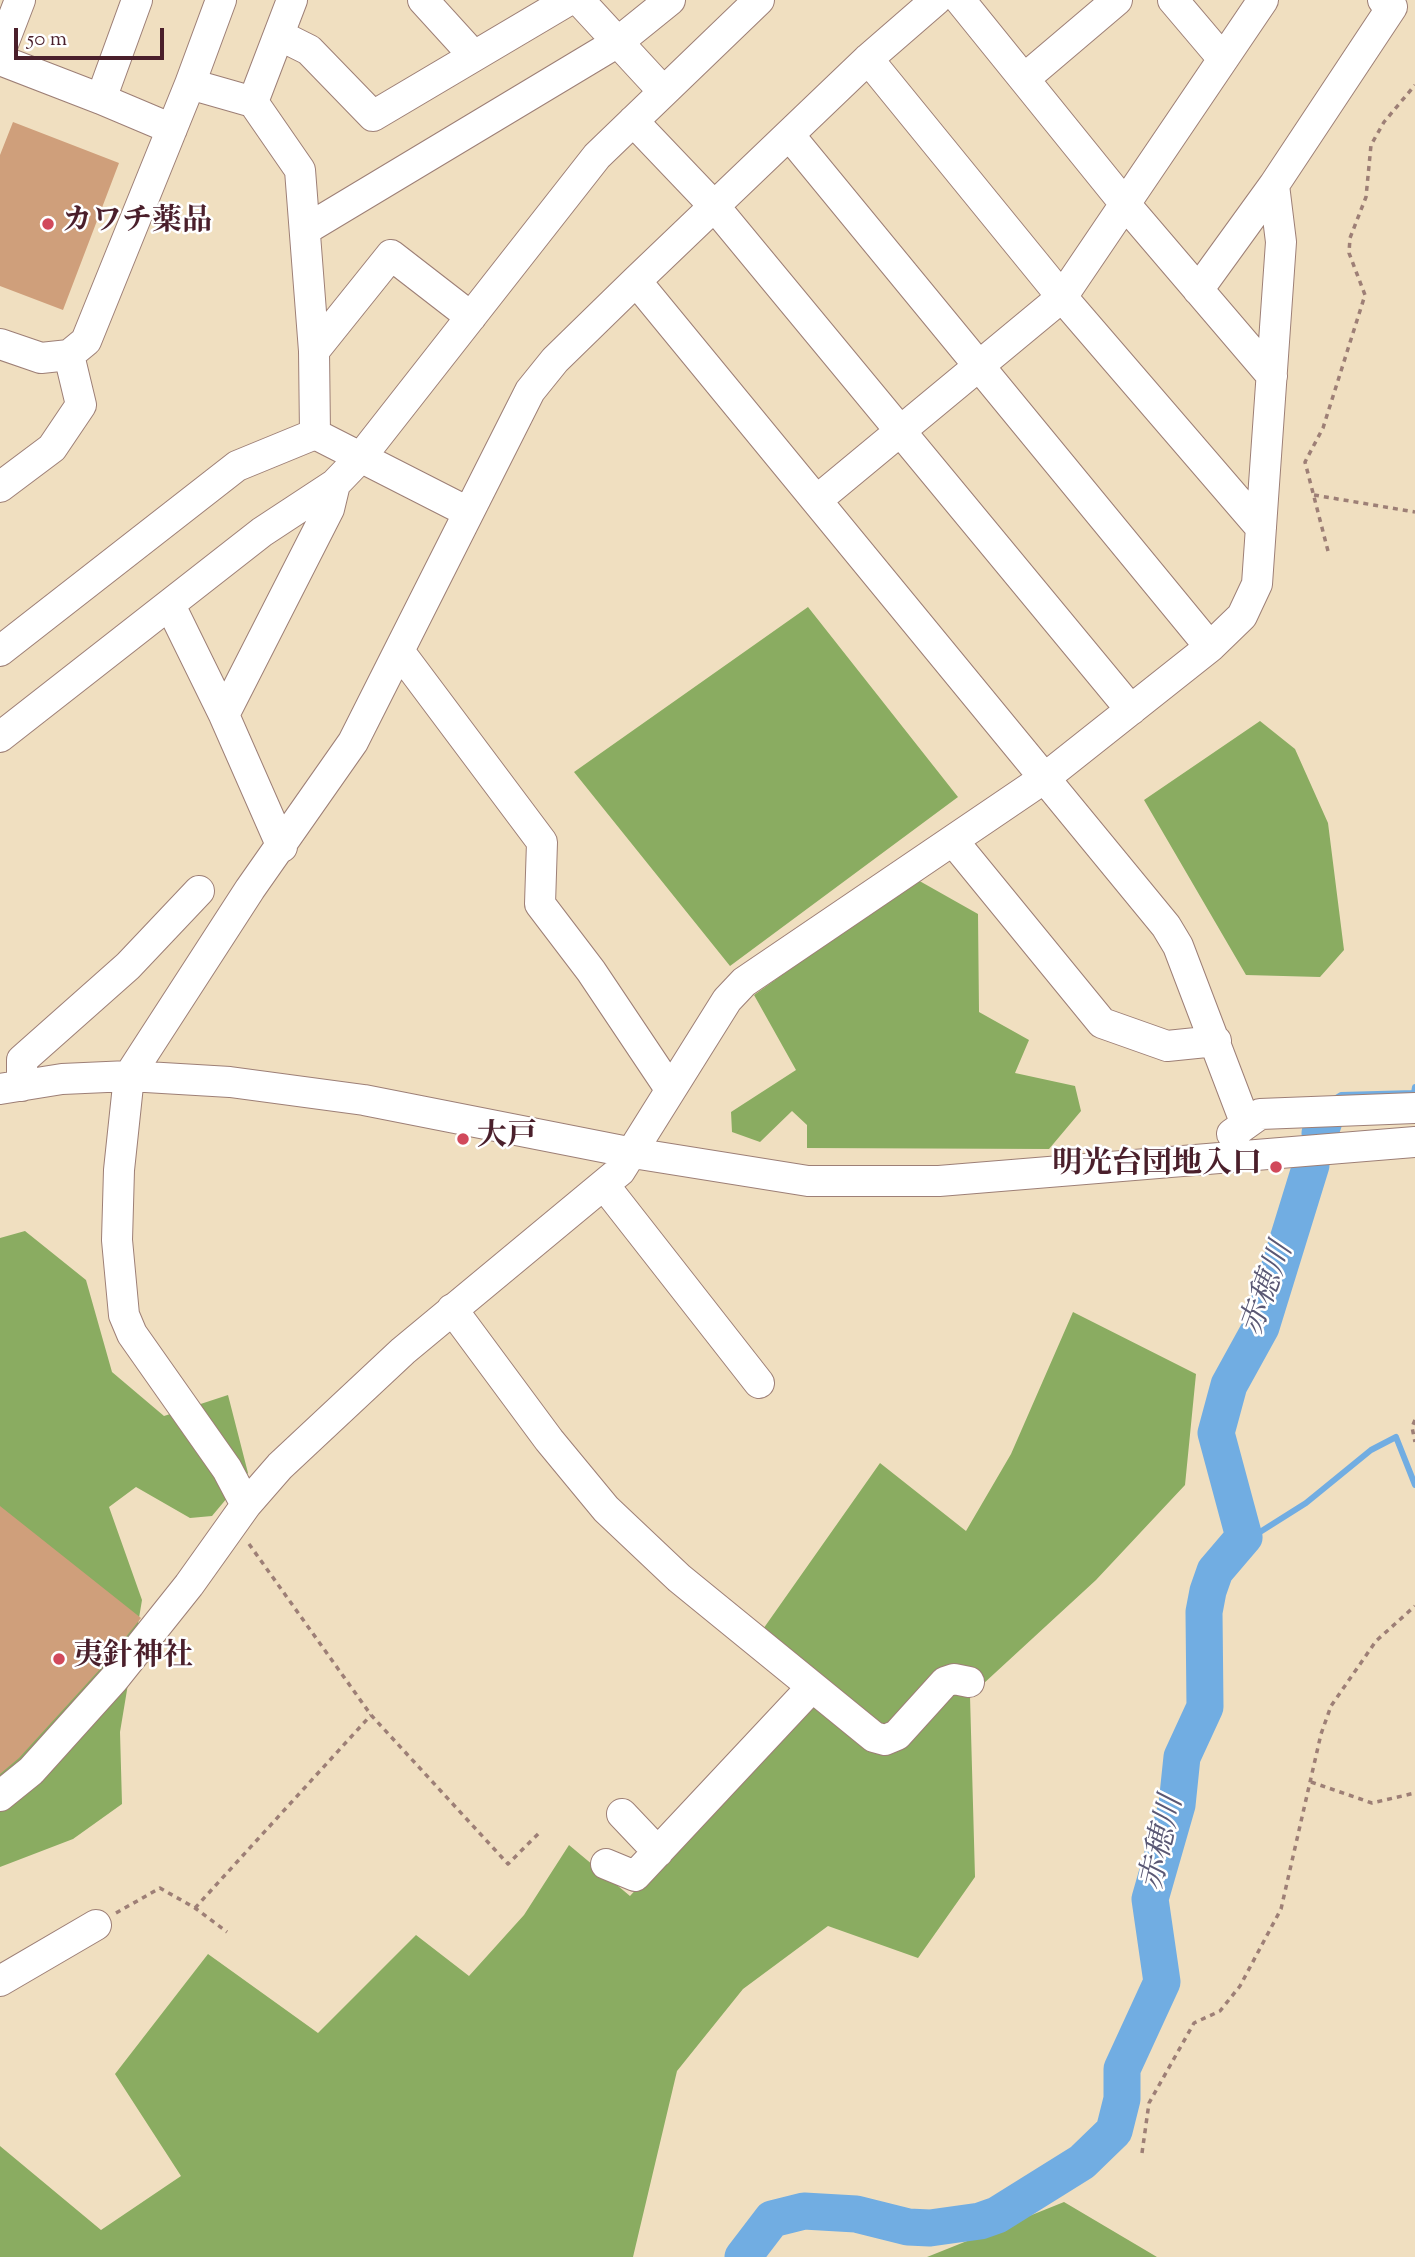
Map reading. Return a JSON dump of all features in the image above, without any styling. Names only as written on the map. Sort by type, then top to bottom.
[{"type":"street","points":[[0,52],[20,0]]},
{"type":"street","points":[[101,99],[137,0]]},
{"type":"street","points":[[0,344],[41,358],[69,355],[86,341],[221,0]]},
{"type":"street","points":[[253,102],[292,0]]},
{"type":"street","points":[[423,0],[474,56]]},
{"type":"street","points":[[279,35],[309,50],[373,116],[569,0]]},
{"type":"street","points":[[579,0],[663,91]]},
{"type":"street","points":[[305,230],[618,42],[670,0]]},
{"type":"street","points":[[0,737],[262,532],[335,484],[361,457],[597,156],[759,0]]},
{"type":"street","points":[[239,1514],[227,1469],[132,1334],[124,1315],[119,1283],[118,1212],[129,1076],[250,889],[282,847],[353,741],[530,391],[555,360],[636,281],[868,59],[936,0]]},
{"type":"street","points":[[960,0],[1125,204],[1272,376]]},
{"type":"street","points":[[1024,79],[1117,0]]},
{"type":"street","points":[[1173,0],[1223,60]]},
{"type":"street","points":[[817,500],[1062,297],[1263,0]]},
{"type":"street","points":[[1198,290],[1275,185],[1392,7],[1383,0]]},
{"type":"street","points":[[868,59],[1062,297],[1261,528]]},
{"type":"street","points":[[0,61],[172,129]]},
{"type":"street","points":[[190,83],[253,102],[300,170],[314,351],[315,434]]},
{"type":"street","points":[[633,121],[715,207],[1131,710]]},
{"type":"street","points":[[790,136],[982,366],[1210,647]]},
{"type":"street","points":[[0,1796],[31,1771],[79,1721],[189,1585],[239,1514],[280,1466],[452,1309],[604,1185],[633,1153],[670,1088],[727,1000],[744,982],[814,932],[954,842],[1046,777],[1210,647],[1242,617],[1257,584],[1281,242],[1275,185]]},
{"type":"street","points":[[314,351],[391,255],[471,317]]},
{"type":"street","points":[[636,281],[1166,926],[1178,946],[1245,1122]]},
{"type":"street","points":[[0,487],[51,448],[81,405],[69,355]]},
{"type":"street","points":[[0,651],[237,466],[315,434],[468,512]]},
{"type":"street","points":[[224,715],[329,509],[335,484]]},
{"type":"street","points":[[170,605],[224,715],[282,847]]},
{"type":"street","points":[[398,651],[542,842],[540,904],[591,971],[670,1088]]},
{"type":"street","points":[[954,842],[1102,1023],[1167,1046],[1216,1041]]},
{"type":"street","points":[[11,1087],[22,1060],[128,966],[199,891]]},
{"type":"street","points":[[11,1087],[62,1079],[129,1076],[286,1088],[633,1153],[808,1181],[873,1183],[1044,1174],[1415,1142]]},
{"type":"street","points":[[1211,1158],[1245,1122],[1261,1114],[1415,1108]]},
{"type":"street","points":[[604,1185],[759,1383]]},
{"type":"street","points":[[452,1309],[549,1440],[606,1509],[679,1578],[874,1737],[885,1740],[897,1735],[945,1682],[954,1679],[969,1682]]},
{"type":"street","points":[[606,1864],[635,1876],[812,1687]]},
{"type":"street","points":[[622,1814],[657,1852]]},
{"type":"street","points":[[0,1981],[96,1924]]},
{"type":"path","points":[[1328,551],[1305,462],[1323,428],[1365,295],[1349,253],[1350,238],[1366,197],[1371,145],[1384,122],[1415,85]]},
{"type":"path","points":[[1314,495],[1415,512]]},
{"type":"path","points":[[1415,1420],[1412,1427],[1415,1442]]},
{"type":"path","points":[[239,1514],[371,1715],[508,1864],[541,1830]]},
{"type":"path","points":[[1142,2154],[1149,2103],[1194,2023],[1220,2011],[1240,1986],[1281,1909],[1321,1734],[1331,1706],[1376,1641],[1415,1606]]},
{"type":"path","points":[[195,1908],[371,1715]]},
{"type":"path","points":[[1311,1782],[1372,1803],[1415,1793]]},
{"type":"path","points":[[96,1924],[160,1888],[195,1908],[227,1932]]},
{"type":"green space","points":[[808,607],[958,797],[730,966],[574,772]]},
{"type":"green space","points":[[1260,721],[1295,749],[1328,823],[1344,950],[1320,977],[1246,975],[1144,800]]},
{"type":"green space","points":[[916,879],[978,914],[979,1012],[1029,1040],[1015,1073],[1075,1086],[1081,1111],[1049,1149],[807,1148],[807,1125],[792,1111],[760,1142],[732,1132],[731,1112],[796,1070],[754,995]]},
{"type":"green space","points":[[25,1231],[86,1280],[112,1372],[164,1416],[228,1395],[248,1473],[212,1516],[190,1518],[136,1487],[109,1507],[142,1600],[120,1732],[122,1804],[73,1839],[0,1867],[0,1238]]},
{"type":"green space","points":[[1073,1312],[1196,1374],[1185,1485],[1096,1580],[970,1696],[975,1877],[918,1958],[828,1926],[743,1989],[677,2071],[633,2257],[0,2257],[0,2146],[101,2230],[181,2176],[115,2074],[208,1954],[318,2033],[416,1935],[469,1976],[524,1915],[569,1845],[630,1896],[823,1685],[761,1632],[880,1463],[966,1531],[1011,1454]]},
{"type":"green space","points":[[1064,2202],[1157,2257],[927,2257],[967,2241]]},
{"type":"building","name":"カワチ薬品","points":[[13,122],[119,163],[63,310],[0,286],[0,155]]},
{"type":"building","name":"夷針神社","points":[[0,1506],[141,1618],[101,1668],[19,1758],[0,1774]]},
{"type":"waterway","name":"赤穂川","points":[[1333,1100],[1341,1095],[1414,1093],[1415,1087]]},
{"type":"waterway","name":"赤穂川","points":[[1320,1133],[1325,1118]]},
{"type":"waterway","name":"赤穂川","points":[[743,2257],[772,2219],[804,2211],[856,2214],[908,2227],[930,2228],[980,2221],[997,2215],[1082,2162],[1114,2131],[1122,2099],[1122,2069],[1162,1982],[1150,1899],[1177,1805],[1182,1757],[1205,1707],[1204,1612],[1208,1591],[1215,1571],[1244,1537],[1216,1433],[1229,1385],[1261,1327],[1311,1165]]},
{"type":"waterway","points":[[1244,1537],[1260,1532],[1306,1503],[1371,1450],[1396,1437],[1415,1485]]},
{"type":"place","name":"カワチ薬品","points":[[48,224]]},
{"type":"place","name":"大戸","points":[[463,1139]]},
{"type":"place","name":"明光台団地入口","points":[[1276,1167]]},
{"type":"place","name":"夷針神社","points":[[59,1659]]}]
